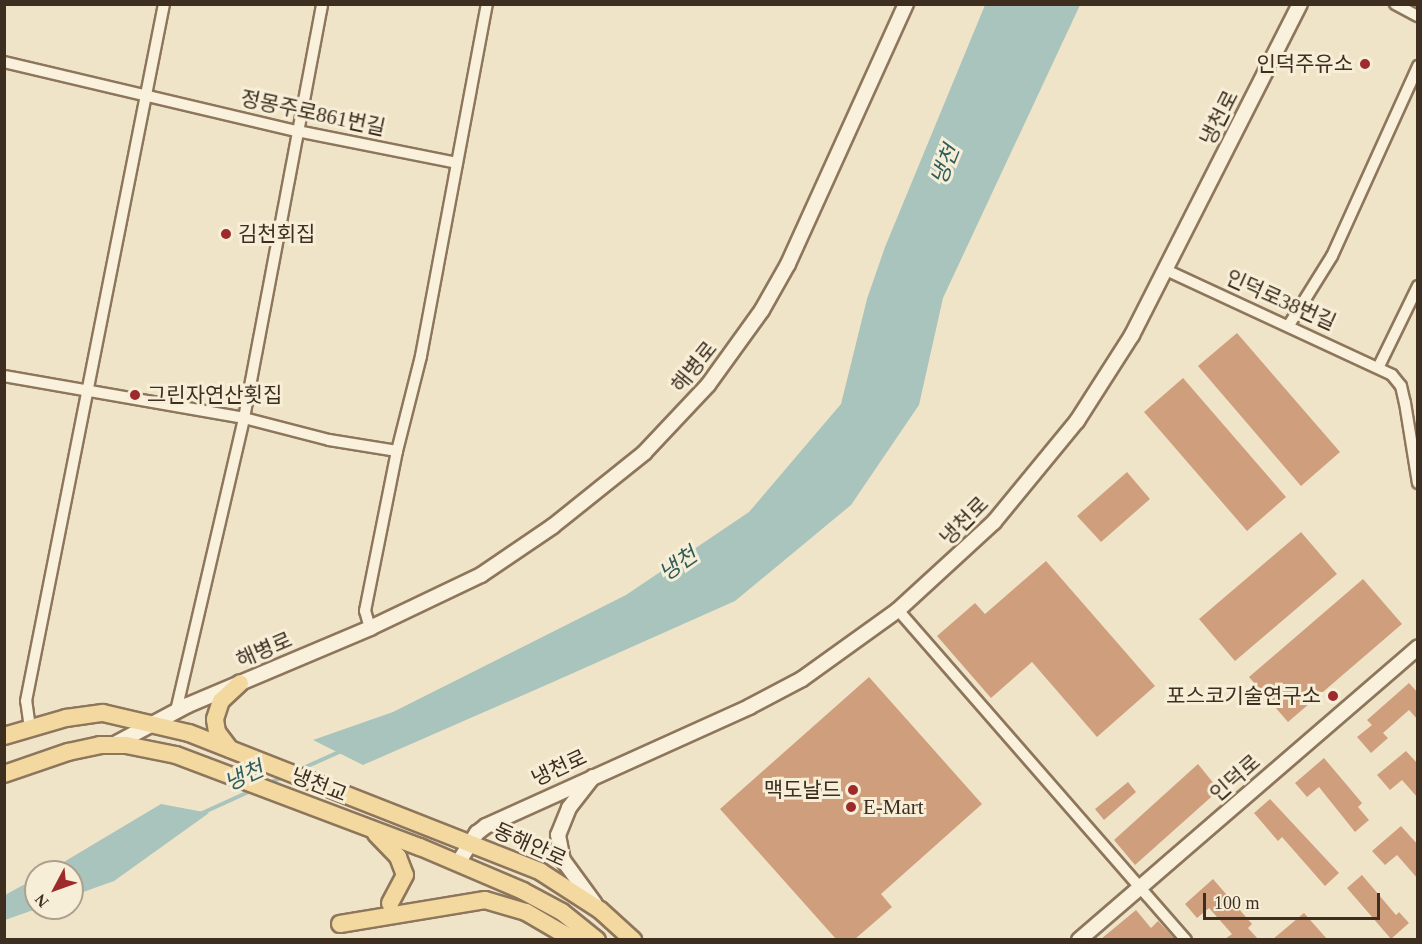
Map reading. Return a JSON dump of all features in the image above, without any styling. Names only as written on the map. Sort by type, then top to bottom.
[{"type":"main road","points":[[230,749],[217,732],[215,719],[222,701],[240,683]]},
{"type":"main road","points":[[4,736],[30,728],[103,714],[153,722]]},
{"type":"main road","name":"냉천교","points":[[153,722],[189,733],[396,813]]},
{"type":"main road","points":[[4,774],[68,752],[113,745]]},
{"type":"main road","name":"냉천교","points":[[113,745],[154,749],[366,826]]},
{"type":"main road","name":"동해안로","points":[[396,813],[541,872],[600,910],[633,939]]},
{"type":"main road","points":[[366,826],[458,863],[543,901],[597,939]]},
{"type":"main road","points":[[366,826],[391,848],[403,868],[404,882],[390,903]]},
{"type":"main road","points":[[340,924],[453,903],[485,900],[526,912],[574,939]]},
{"type":"street","points":[[30,728],[26,701],[164,4]]},
{"type":"street","points":[[176,711],[244,418],[322,4]]},
{"type":"street","points":[[370,628],[365,611],[397,451],[428,321],[487,4]]},
{"type":"street","name":"해병로","points":[[113,745],[176,711],[370,628],[458,587],[524,547],[620,474],[687,409],[735,350],[776,287],[906,4]]},
{"type":"street","name":"냉천로","points":[[458,863],[469,842],[486,826],[776,693],[828,661],[898,610],[994,522],[1056,449],[1115,364],[1166,270],[1300,4]]},
{"type":"street","points":[[1395,4],[1418,16]]},
{"type":"street","name":"정몽주로861번길","points":[[4,62],[297,131],[457,163]]},
{"type":"street","points":[[1289,326],[1332,256],[1418,66]]},
{"type":"street","name":"인덕로38번길","points":[[1166,270],[1379,366],[1401,386],[1418,483]]},
{"type":"street","points":[[1379,366],[1409,310],[1418,286]]},
{"type":"street","points":[[4,376],[244,418],[329,440],[397,451]]},
{"type":"street","points":[[898,610],[1186,939]]},
{"type":"street","name":"인덕로","points":[[1079,939],[1418,647]]},
{"type":"street","points":[[596,774],[569,808],[558,835],[563,860],[600,910]]},
{"type":"water","points":[[985,5],[1080,5],[943,298],[919,405],[851,505],[735,601],[363,765],[313,740],[393,712],[626,595],[749,512],[841,404],[867,299],[885,247]]},
{"type":"water","points":[[161,804],[209,813],[114,881],[84,892],[84,860],[67,860]]},
{"type":"water","points":[[24,885],[24,913],[5,920],[5,895]]},
{"type":"building","points":[[1237,333],[1340,452],[1301,486],[1198,366]]},
{"type":"building","points":[[1183,378],[1286,497],[1247,531],[1144,412]]},
{"type":"building","points":[[1127,472],[1150,499],[1101,542],[1077,516]]},
{"type":"building","points":[[1301,532],[1337,574],[1235,661],[1199,619]]},
{"type":"building","points":[[1046,561],[1155,686],[1097,737],[1032,662],[991,698],[937,636],[975,603],[985,614]]},
{"type":"building","points":[[1363,579],[1402,624],[1288,722],[1249,677]]},
{"type":"building","name":"E-Mart","points":[[869,677],[982,804],[881,894],[892,907],[855,939],[836,939],[720,809]]},
{"type":"building","points":[[1409,683],[1418,693],[1418,720],[1409,710],[1383,733],[1388,738],[1371,753],[1357,737],[1372,725],[1367,720]]},
{"type":"building","points":[[1406,751],[1418,764],[1418,798],[1402,780],[1390,790],[1377,775]]},
{"type":"building","points":[[1324,758],[1362,803],[1358,807],[1369,820],[1355,832],[1319,787],[1307,797],[1295,783]]},
{"type":"building","points":[[1198,764],[1219,790],[1135,865],[1114,840]]},
{"type":"building","points":[[1128,782],[1136,792],[1104,820],[1095,809]]},
{"type":"building","points":[[1270,799],[1339,873],[1325,886],[1282,837],[1278,841],[1254,813]]},
{"type":"building","points":[[1401,826],[1418,845],[1418,879],[1397,855],[1385,865],[1372,851]]},
{"type":"building","points":[[1362,875],[1396,915],[1399,912],[1409,923],[1391,939],[1347,888]]},
{"type":"building","points":[[1213,879],[1252,924],[1248,928],[1258,939],[1225,939],[1232,934],[1209,908],[1197,918],[1185,904]]},
{"type":"building","points":[[1136,910],[1151,928],[1158,921],[1175,939],[1101,939]]},
{"type":"building","points":[[1304,913],[1327,939],[1273,939]]},
{"type":"waterway","name":"냉천","points":[[299,770],[341,751]]},
{"type":"waterway","name":"냉천","points":[[268,783],[284,777]]},
{"type":"waterway","name":"냉천","points":[[200,814],[253,790]]},
{"type":"place","name":"인덕주유소","points":[[1365,64]]},
{"type":"place","name":"김천회집","points":[[226,234]]},
{"type":"place","name":"그린자연산횟집","points":[[135,395]]},
{"type":"place","name":"포스코기술연구소","points":[[1333,696]]},
{"type":"place","name":"맥도날드","points":[[853,790]]},
{"type":"place","name":"E-Mart","points":[[851,807]]}]
